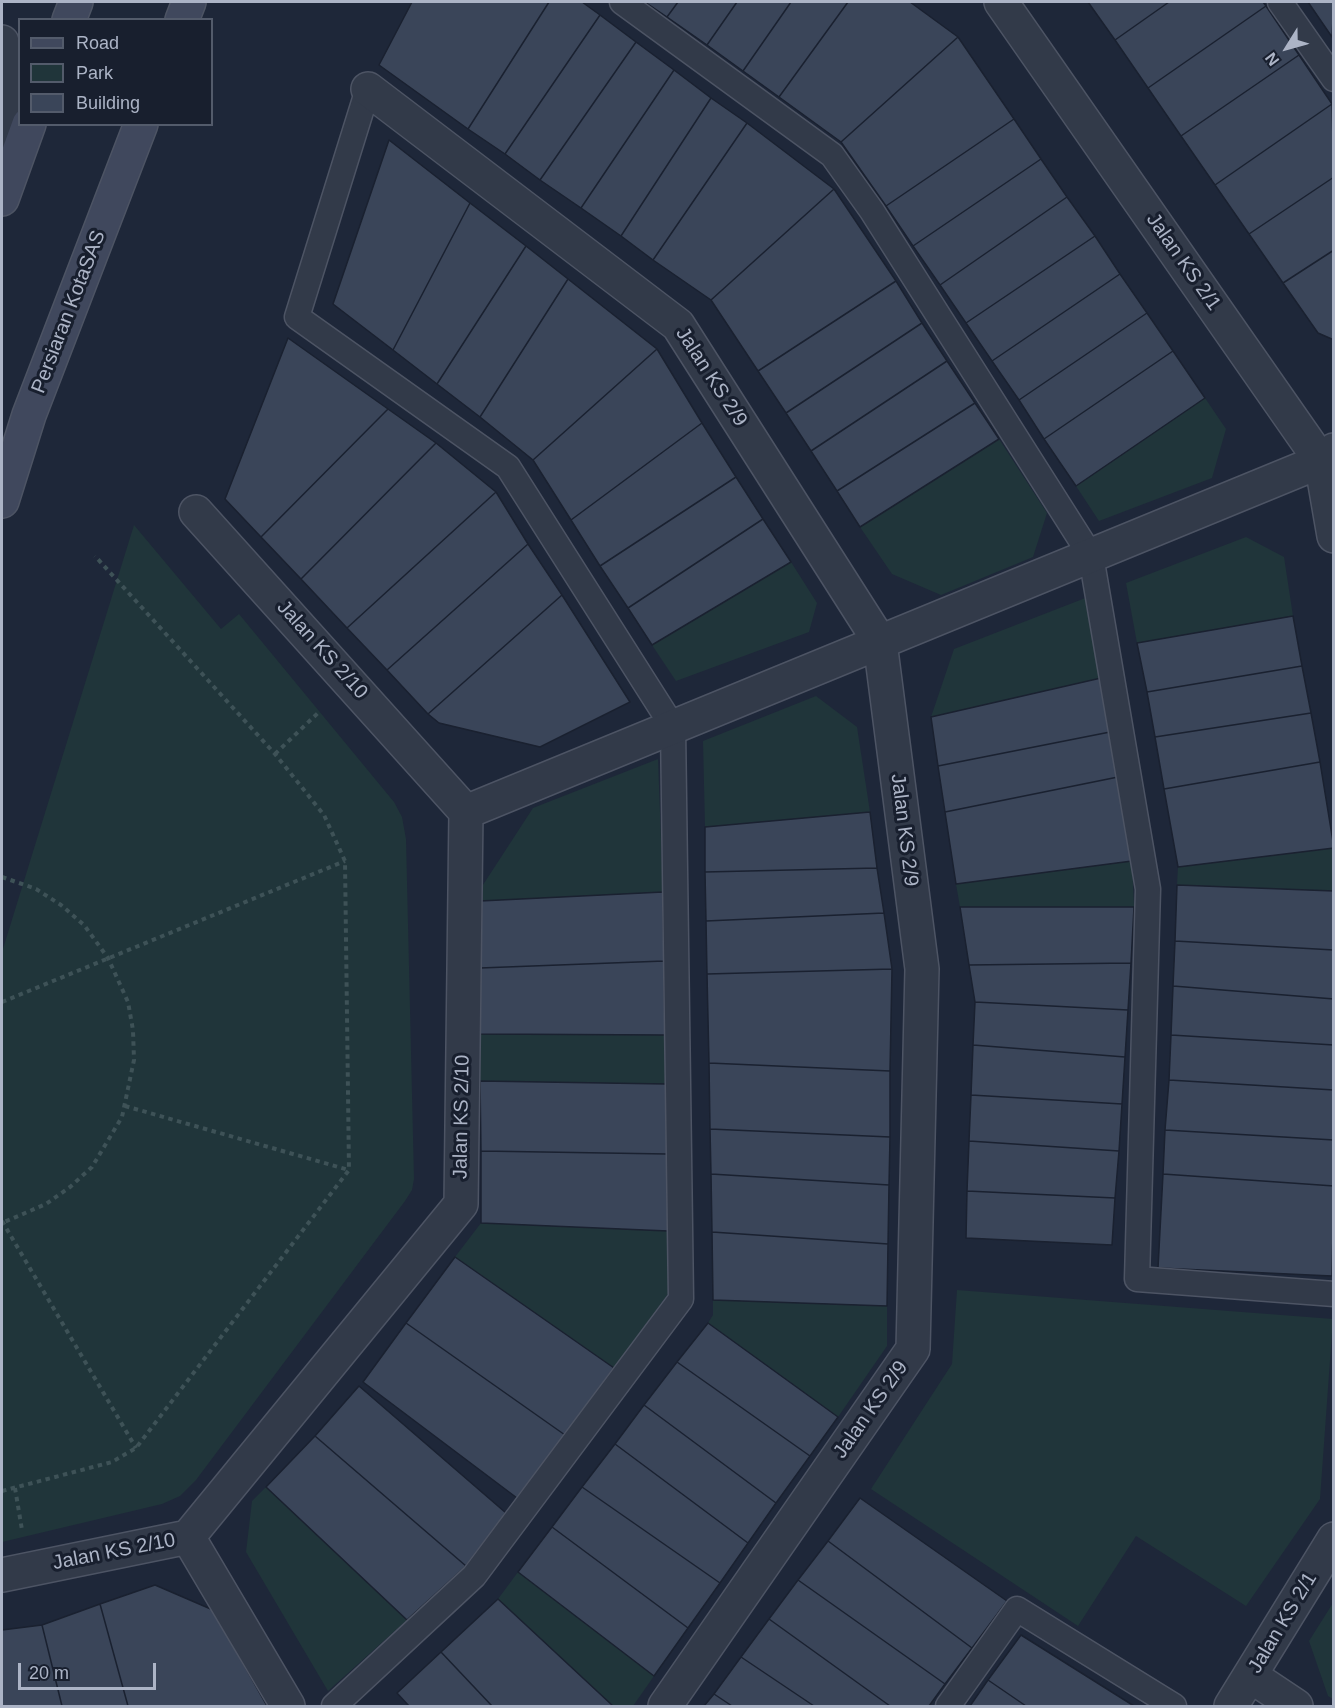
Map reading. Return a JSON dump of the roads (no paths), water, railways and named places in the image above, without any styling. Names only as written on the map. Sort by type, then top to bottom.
[{"type":"main road","points":[[70,18],[76,2]]},
{"type":"main road","points":[[183,18],[189,2]]},
{"type":"main road","points":[[2,199],[28,126]]},
{"type":"main road","name":"Persiaran KotaSAS","points":[[2,501],[29,415],[140,126]]},
{"type":"street","name":"Jalan KS 2/1","points":[[1001,2],[1328,455],[1334,536]]},
{"type":"street","points":[[2,42],[14,93],[13,168]]},
{"type":"street","name":"Jalan KS 2/9","points":[[368,89],[678,325],[880,642],[922,969],[913,1350],[665,1707]]},
{"type":"street","points":[[466,812],[1091,556],[1328,455]]},
{"type":"street","name":"Jalan KS 2/10","points":[[2,1575],[188,1537],[461,1204],[466,812],[351,681],[196,512]]},
{"type":"street","points":[[188,1537],[288,1707]]},
{"type":"street","name":"Jalan KS 2/1","points":[[1231,1707],[1334,1539]]},
{"type":"street","points":[[1251,1676],[1296,1707]]},
{"type":"lane","points":[[622,2],[832,155],[872,211],[1091,556],[1148,889],[1137,1278],[1334,1294]]},
{"type":"lane","points":[[1280,2],[1334,79]]},
{"type":"lane","points":[[334,1707],[474,1576],[681,1299],[673,727],[508,467],[297,317],[368,89]]},
{"type":"lane","points":[[948,1707],[1017,1610],[1173,1707]]}]
